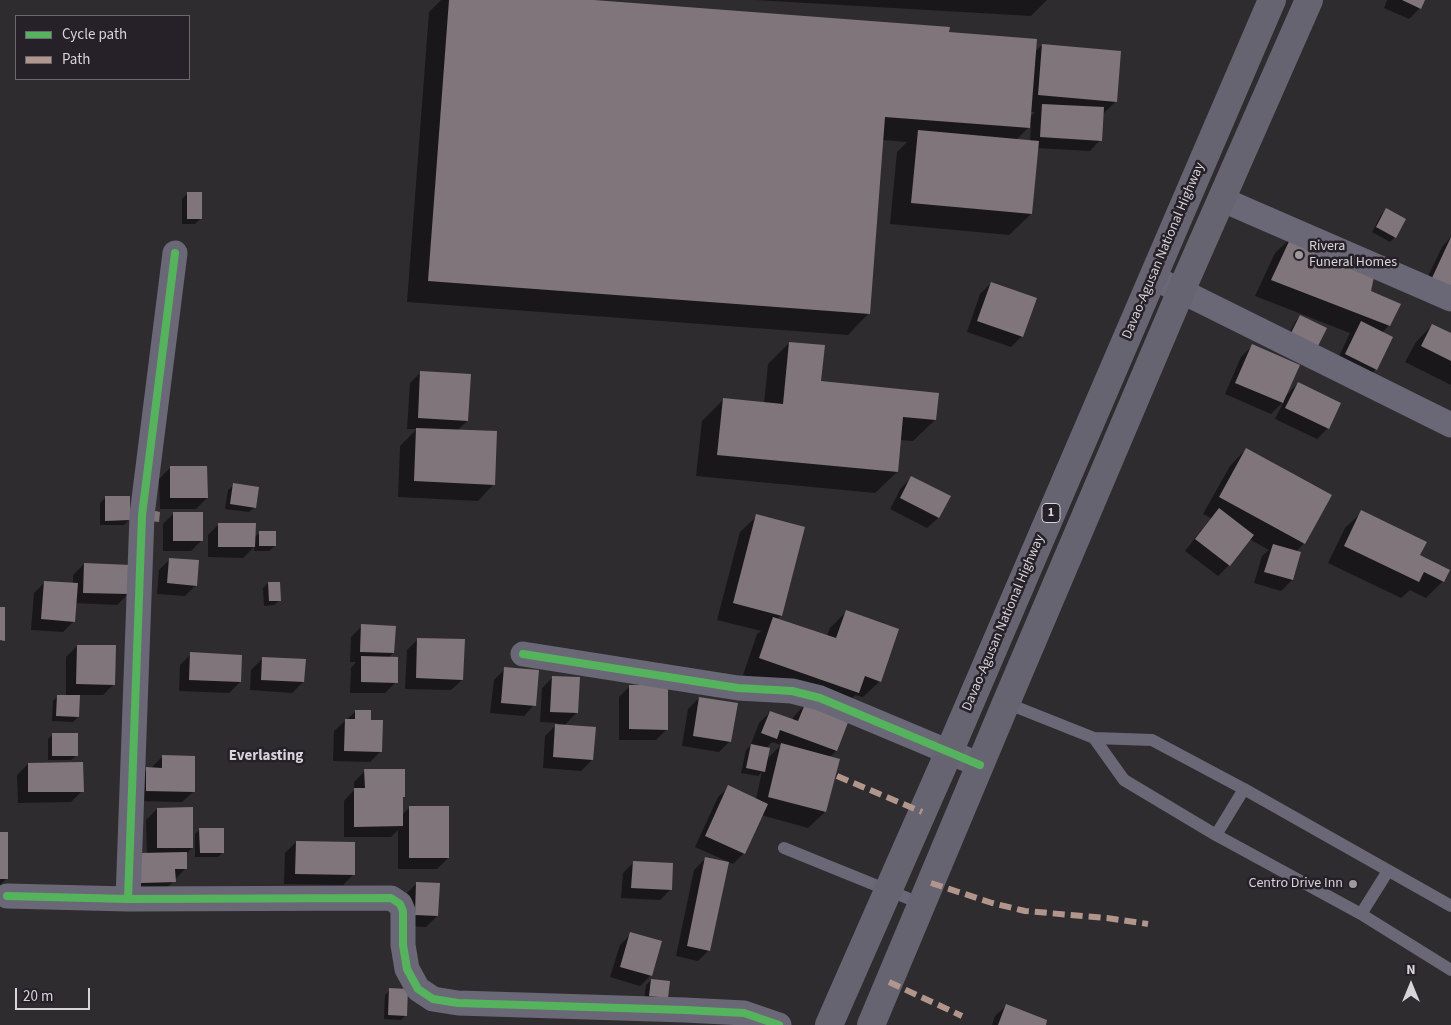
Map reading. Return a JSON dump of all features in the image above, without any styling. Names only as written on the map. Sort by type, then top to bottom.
[{"type":"highway","points":[[871,1025],[1221,199],[1309,0]]},
{"type":"highway","points":[[1269,6],[1298,25]]},
{"type":"highway","name":"Davao-Agusan National Highway","points":[[829,1025],[949,752],[1269,6]]},
{"type":"street","points":[[1221,199],[1451,299]]},
{"type":"street","points":[[128,899],[142,515],[175,253]]},
{"type":"street","points":[[1152,277],[1451,425]]},
{"type":"street","points":[[523,654],[738,688],[792,691],[820,698],[980,765]]},
{"type":"street","points":[[8,896],[128,899],[391,898],[400,904],[402,911],[402,945],[408,969],[418,989],[433,999],[458,1003],[744,1013],[779,1025]]},
{"type":"lane","points":[[1006,703],[1094,738],[1152,740],[1244,789],[1451,906]]},
{"type":"lane","points":[[1094,738],[1124,780],[1216,835],[1361,914],[1451,970]]},
{"type":"lane","points":[[1216,835],[1244,789]]},
{"type":"lane","points":[[784,848],[922,904]]},
{"type":"lane","points":[[1361,914],[1388,871]]},
{"type":"building","points":[[449,0],[594,0],[950,27],[949,32],[1037,39],[1030,128],[885,117],[870,314],[428,281]]},
{"type":"building","points":[[1402,0],[1425,0],[1421,9]]},
{"type":"building","points":[[1042,44],[1121,51],[1117,102],[1038,95]]},
{"type":"building","points":[[1042,104],[1104,107],[1102,141],[1040,137]]},
{"type":"building","points":[[918,130],[1039,141],[1032,214],[911,203]]},
{"type":"building","points":[[187,192],[202,192],[202,219],[187,219]]},
{"type":"building","points":[[1386,208],[1406,219],[1396,238],[1376,227]]},
{"type":"building","points":[[1292,235],[1375,272],[1371,291],[1401,304],[1390,326],[1271,280]]},
{"type":"building","points":[[1451,237],[1451,289],[1431,280]]},
{"type":"building","points":[[991,282],[1037,298],[1023,337],[977,321]]},
{"type":"building","points":[[1300,315],[1327,328],[1317,348],[1290,335]]},
{"type":"building","points":[[1361,321],[1393,337],[1377,370],[1345,354]]},
{"type":"building","points":[[1432,324],[1451,333],[1451,361],[1421,346]]},
{"type":"building","points":[[789,342],[825,345],[821,381],[939,393],[936,420],[903,417],[898,472],[717,455],[723,398],[783,404]]},
{"type":"building","points":[[1252,344],[1300,365],[1283,403],[1235,383]]},
{"type":"building","points":[[420,371],[471,374],[468,421],[418,418]]},
{"type":"building","points":[[1298,382],[1341,403],[1329,429],[1285,408]]},
{"type":"building","points":[[416,428],[497,431],[495,485],[414,481]]},
{"type":"building","points":[[1246,448],[1332,495],[1305,544],[1219,497]]},
{"type":"building","points":[[170,466],[207,466],[208,498],[170,498]]},
{"type":"building","points":[[911,476],[951,496],[939,518],[900,498]]},
{"type":"building","points":[[233,483],[259,487],[256,508],[230,504]]},
{"type":"building","points":[[105,496],[130,496],[130,520],[105,521]]},
{"type":"building","points":[[1219,508],[1254,535],[1230,566],[1195,539]]},
{"type":"building","points":[[151,510],[160,512],[159,522],[149,521]]},
{"type":"building","points":[[1361,510],[1427,542],[1420,555],[1450,570],[1444,582],[1424,572],[1419,582],[1344,546]]},
{"type":"building","points":[[173,512],[203,512],[203,541],[173,541]]},
{"type":"building","points":[[756,514],[805,527],[782,616],[733,603]]},
{"type":"building","points":[[218,523],[256,523],[255,547],[218,547]]},
{"type":"building","points":[[259,531],[276,531],[276,546],[259,546]]},
{"type":"building","points":[[1273,544],[1301,552],[1293,580],[1264,572]]},
{"type":"building","points":[[169,558],[199,560],[197,586],[167,583]]},
{"type":"building","points":[[84,563],[131,565],[130,594],[83,593]]},
{"type":"building","points":[[44,581],[78,583],[75,622],[41,619]]},
{"type":"building","points":[[268,582],[280,582],[281,601],[269,601]]},
{"type":"building","points":[[0,607],[5,607],[5,641],[0,640]]},
{"type":"building","points":[[846,610],[899,629],[881,682],[865,676],[859,693],[759,658],[773,617],[836,638]]},
{"type":"building","points":[[361,624],[396,626],[394,653],[360,652]]},
{"type":"building","points":[[417,638],[465,639],[463,680],[416,678]]},
{"type":"building","points":[[77,645],[116,645],[115,685],[76,684]]},
{"type":"building","points":[[190,652],[242,655],[241,682],[189,680]]},
{"type":"building","points":[[361,656],[398,657],[398,683],[361,682]]},
{"type":"building","points":[[262,657],[306,659],[304,682],[261,680]]},
{"type":"building","points":[[504,667],[539,670],[536,706],[501,703]]},
{"type":"building","points":[[552,676],[580,677],[578,713],[550,712]]},
{"type":"building","points":[[629,685],[668,685],[668,730],[629,729]]},
{"type":"building","points":[[57,695],[80,695],[79,717],[56,716]]},
{"type":"building","points":[[699,697],[738,703],[731,742],[693,736]]},
{"type":"building","points":[[805,704],[849,720],[837,751],[780,730],[777,739],[761,733],[770,711],[798,721]]},
{"type":"building","points":[[355,710],[371,710],[371,720],[383,720],[382,752],[344,751],[345,719],[355,719]]},
{"type":"building","points":[[555,724],[596,727],[593,760],[553,757]]},
{"type":"building","points":[[52,733],[78,733],[78,756],[52,756]]},
{"type":"building","points":[[781,743],[840,759],[826,812],[768,797]]},
{"type":"building","points":[[751,744],[770,748],[765,772],[746,768]]},
{"type":"building","points":[[162,755],[195,756],[195,792],[146,791],[146,767],[162,768]]},
{"type":"building","points":[[83,762],[84,792],[28,792],[28,763]]},
{"type":"building","points":[[364,769],[405,769],[403,826],[354,827],[354,788],[365,788]]},
{"type":"building","points":[[728,785],[768,804],[745,854],[705,836]]},
{"type":"building","points":[[409,806],[449,806],[449,858],[409,858]]},
{"type":"building","points":[[193,807],[193,848],[157,848],[157,808]]},
{"type":"building","points":[[199,828],[224,828],[224,853],[200,853]]},
{"type":"building","points":[[0,832],[8,832],[8,879],[0,879]]},
{"type":"building","points":[[296,841],[355,842],[355,875],[295,874]]},
{"type":"building","points":[[187,852],[187,869],[175,869],[176,882],[141,883],[140,853]]},
{"type":"building","points":[[705,857],[729,862],[710,951],[687,946]]},
{"type":"building","points":[[633,861],[673,863],[672,890],[631,888]]},
{"type":"building","points":[[416,882],[440,883],[438,916],[415,915]]},
{"type":"building","points":[[630,932],[662,941],[652,976],[620,967]]},
{"type":"building","points":[[651,979],[670,981],[668,998],[649,996]]},
{"type":"building","points":[[389,988],[408,989],[407,1016],[388,1015]]},
{"type":"building","points":[[1006,1004],[1047,1020],[1046,1025],[998,1025]]},
{"type":"marked path","points":[[837,776],[922,812]]},
{"type":"marked path","points":[[931,883],[992,903],[1025,911],[1107,918],[1148,924]]},
{"type":"marked path","points":[[889,982],[962,1016]]},
{"type":"cycle path","points":[[128,899],[142,515],[175,253]]},
{"type":"cycle path","points":[[523,654],[738,688],[792,691],[820,698],[980,765]]},
{"type":"cycle path","points":[[7,896],[128,899],[391,898],[400,904],[403,911],[403,945],[407,969],[418,989],[433,999],[458,1003],[744,1013],[779,1025]]},
{"type":"place","name":"Rivera Funeral Homes","points":[[1299,255]]},
{"type":"place","name":"Centro Drive Inn","points":[[1353,884]]},
{"type":"district","name":"Everlasting","points":[[266,757]]}]
